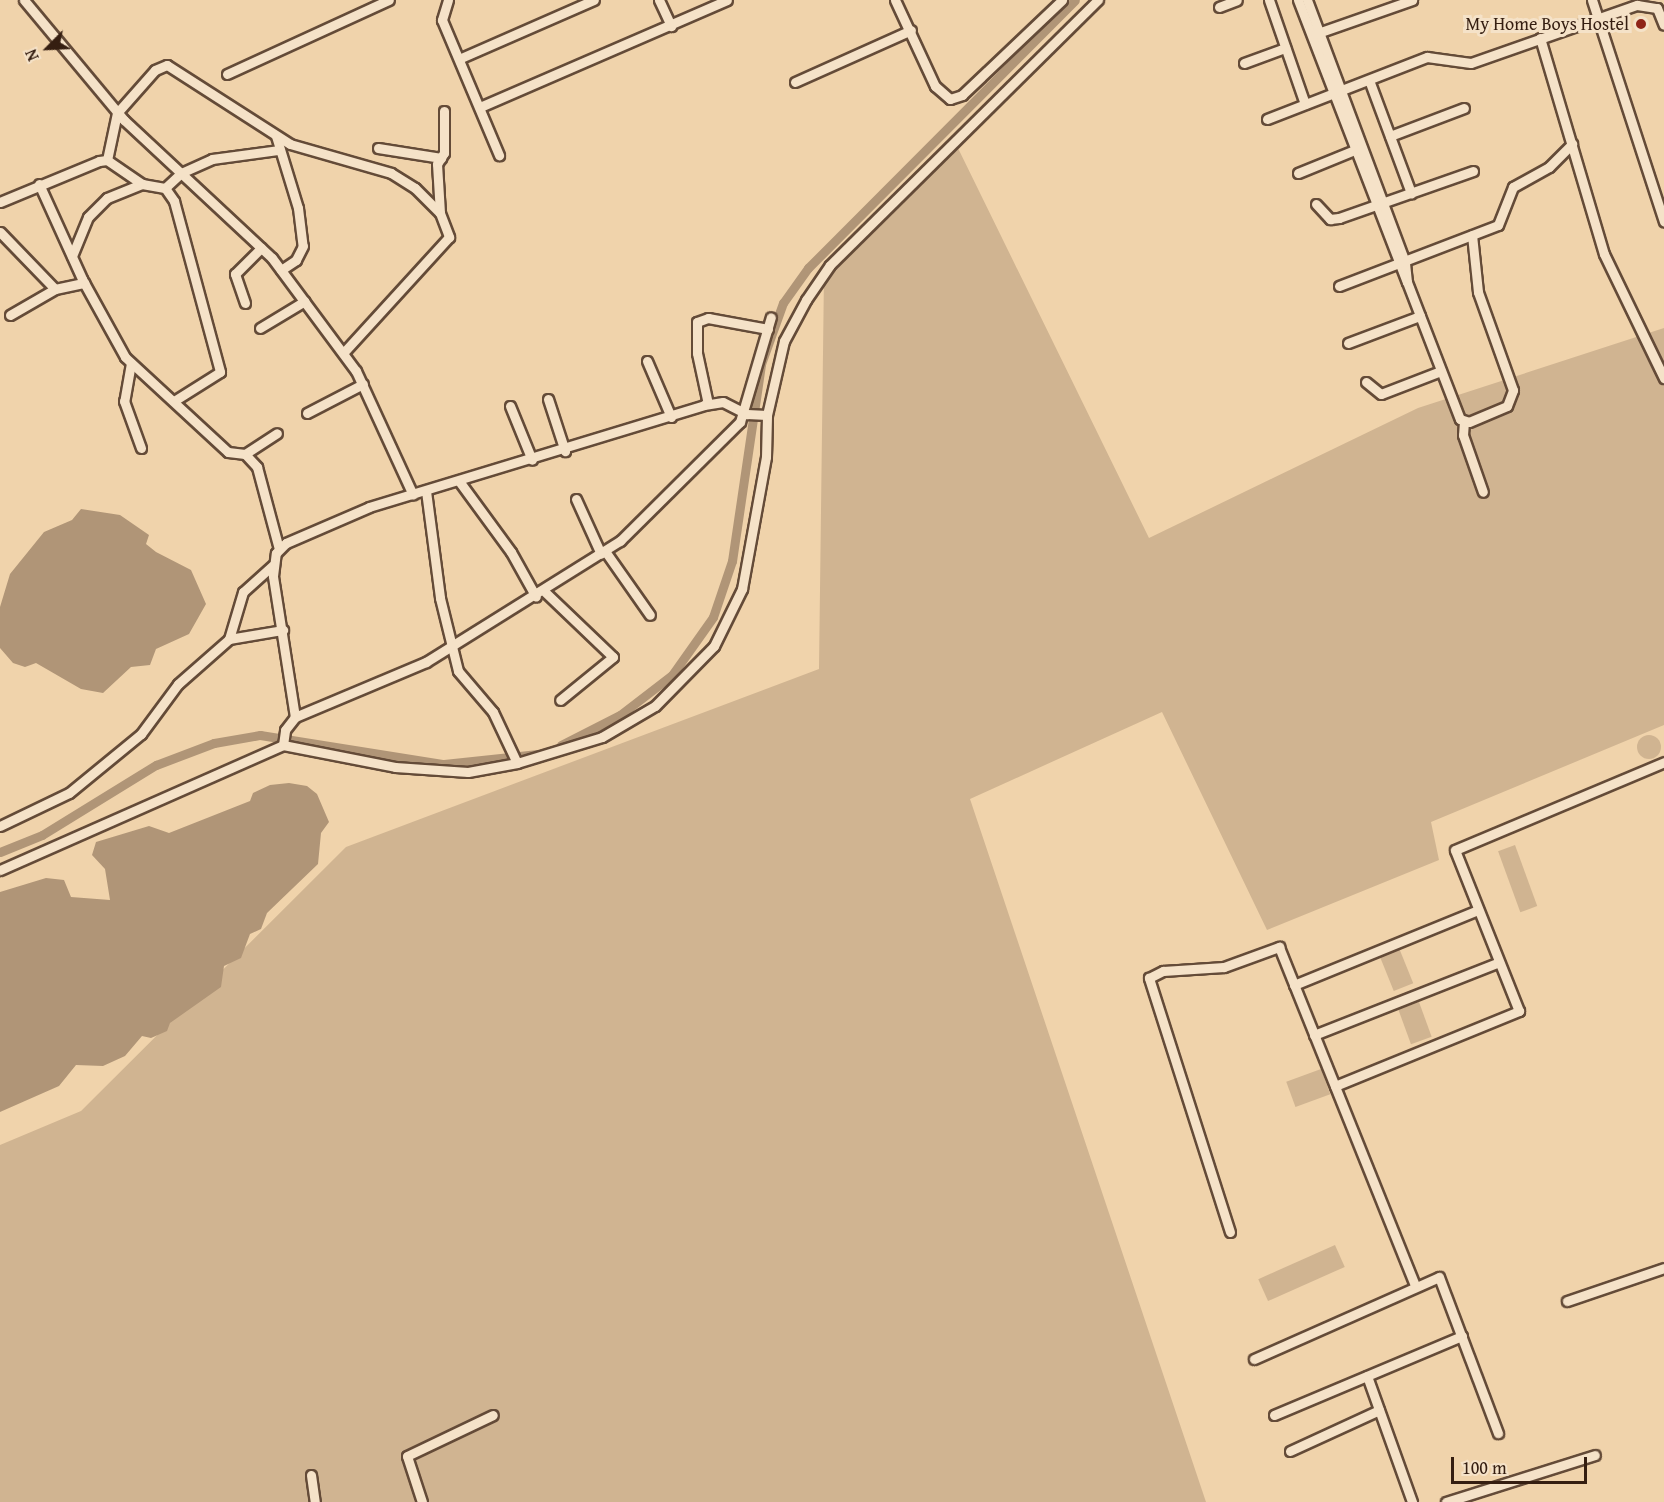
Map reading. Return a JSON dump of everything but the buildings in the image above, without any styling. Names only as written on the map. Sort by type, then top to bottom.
[{"type":"street","points":[[24,0],[117,112],[261,248],[281,270],[344,352],[363,384],[413,495]]},
{"type":"street","points":[[227,74],[389,0]]},
{"type":"street","points":[[448,0],[442,20],[461,58],[499,155]]},
{"type":"street","points":[[461,58],[594,0]]},
{"type":"street","points":[[659,0],[671,26]]},
{"type":"street","points":[[480,107],[727,0]]},
{"type":"street","points":[[895,0],[935,86],[954,98],[1062,0]]},
{"type":"street","points":[[283,738],[433,771],[515,759],[602,737],[646,711],[714,646],[742,589],[766,457],[766,415],[784,341],[830,265],[1098,0]]},
{"type":"street","points":[[1219,7],[1237,0]]},
{"type":"street","points":[[1269,0],[1305,104]]},
{"type":"street","points":[[1298,0],[1341,91],[1362,147],[1378,204],[1407,282],[1441,371],[1464,421],[1463,435],[1483,492]]},
{"type":"street","points":[[1307,0],[1331,95],[1353,151],[1378,204]]},
{"type":"street","points":[[1315,34],[1412,0]]},
{"type":"street","points":[[1592,0],[1664,222]]},
{"type":"street","points":[[1267,119],[1427,57],[1471,63],[1596,17],[1648,3],[1664,25]]},
{"type":"street","points":[[795,82],[910,30]]},
{"type":"street","points":[[1540,38],[1612,275],[1664,378]]},
{"type":"street","points":[[1244,63],[1286,48]]},
{"type":"street","points":[[107,160],[117,112],[155,70],[167,65],[276,136],[342,162],[391,173],[440,213],[448,229],[446,242],[344,352]]},
{"type":"street","points":[[1369,80],[1411,193]]},
{"type":"street","points":[[1390,136],[1464,108]]},
{"type":"street","points":[[440,213],[444,111]]},
{"type":"street","points":[[276,136],[298,208],[303,246],[296,260],[281,270]]},
{"type":"street","points":[[1339,286],[1498,225],[1513,186],[1549,167],[1572,144]]},
{"type":"street","points":[[1298,173],[1362,147]]},
{"type":"street","points":[[378,148],[441,158]]},
{"type":"street","points":[[165,188],[181,173],[225,155],[279,150]]},
{"type":"street","points":[[107,160],[142,184],[165,188],[174,201],[220,372],[174,401]]},
{"type":"street","points":[[0,202],[39,184],[107,160]]},
{"type":"street","points":[[1316,204],[1330,219],[1473,171]]},
{"type":"street","points":[[39,184],[84,283],[131,363],[228,452],[245,454],[258,467],[279,549],[273,565],[242,594],[229,639]]},
{"type":"street","points":[[72,256],[88,217],[107,198],[142,184]]},
{"type":"street","points":[[0,232],[55,289]]},
{"type":"street","points":[[1464,421],[1507,406],[1513,390],[1478,292],[1472,235]]},
{"type":"street","points":[[245,303],[235,274],[261,248]]},
{"type":"street","points":[[10,315],[55,289],[84,283]]},
{"type":"street","points":[[260,328],[304,301]]},
{"type":"street","points":[[1348,342],[1420,316]]},
{"type":"street","points":[[295,717],[371,690],[450,648],[603,553],[688,479],[748,414],[771,317]]},
{"type":"street","points":[[708,404],[697,353],[697,322],[708,318],[768,329]]},
{"type":"street","points":[[647,361],[670,417]]},
{"type":"street","points":[[131,363],[123,401],[141,448]]},
{"type":"street","points":[[1366,382],[1381,394],[1441,371]]},
{"type":"street","points":[[307,413],[363,384]]},
{"type":"street","points":[[548,399],[565,451]]},
{"type":"street","points":[[279,549],[342,518],[565,451],[708,404],[723,402],[748,414],[766,415]]},
{"type":"street","points":[[510,406],[532,460]]},
{"type":"street","points":[[245,454],[277,433]]},
{"type":"street","points":[[459,482],[540,594],[613,657],[560,700]]},
{"type":"street","points":[[426,491],[450,648],[458,671],[493,712],[515,759]]},
{"type":"street","points":[[576,499],[603,553],[650,615]]},
{"type":"street","points":[[0,870],[283,738],[295,717],[273,565]]},
{"type":"street","points":[[0,826],[69,793],[123,749],[147,728],[178,684],[229,639],[283,630]]},
{"type":"street","points":[[1335,1086],[1519,1011],[1455,850],[1664,762]]},
{"type":"street","points":[[1294,985],[1478,910]]},
{"type":"street","points":[[1230,1233],[1149,978],[1163,971],[1224,967],[1279,947],[1415,1286]]},
{"type":"street","points":[[1314,1035],[1499,962]]},
{"type":"street","points":[[1566,1301],[1664,1268]]},
{"type":"street","points":[[1254,1359],[1439,1277],[1498,1433]]},
{"type":"street","points":[[1274,1415],[1462,1336]]},
{"type":"street","points":[[1367,1376],[1412,1502]]},
{"type":"street","points":[[1290,1451],[1379,1410]]},
{"type":"street","points":[[422,1502],[407,1456],[493,1414]]},
{"type":"street","points":[[1446,1502],[1595,1455]]},
{"type":"street","points":[[311,1475],[315,1502]]},
{"type":"shaded area","points":[[954,140],[1149,538],[1418,408],[1664,328],[1664,725],[1431,822],[1439,860],[1267,930],[1162,712],[970,799],[1206,1502],[0,1502],[0,1145],[81,1111],[346,847],[819,669],[824,274]]},
{"type":"shaded area","points":[[81,509],[120,515],[149,535],[146,544],[156,552],[191,570],[206,604],[189,634],[156,649],[150,665],[131,667],[103,693],[81,689],[36,663],[25,667],[13,663],[0,648],[0,607],[10,574],[44,532],[72,520]]},
{"type":"shaded area","points":[[1649,735],[1658,738],[1661,747],[1658,756],[1649,759],[1640,756],[1637,747],[1640,738]]},
{"type":"shaded area","points":[[289,783],[307,786],[317,794],[329,822],[321,833],[318,864],[267,913],[261,929],[250,934],[241,958],[224,966],[221,987],[170,1023],[167,1031],[151,1038],[142,1036],[125,1056],[103,1066],[76,1065],[59,1086],[0,1112],[0,892],[46,878],[64,880],[71,897],[110,900],[105,869],[92,855],[96,842],[149,826],[169,833],[250,801],[253,793],[270,785]]},
{"type":"shaded area","points":[[1515,845],[1537,906],[1520,912],[1498,851]]},
{"type":"shaded area","points":[[1399,948],[1413,983],[1394,991],[1380,956]]},
{"type":"shaded area","points":[[1419,1002],[1432,1037],[1411,1044],[1398,1010]]},
{"type":"shaded area","points":[[1321,1069],[1330,1094],[1295,1107],[1286,1082]]},
{"type":"shaded area","points":[[1335,1245],[1345,1267],[1268,1301],[1258,1279]]},
{"type":"waterway","points":[[561,745],[620,715],[672,675],[713,617],[732,561],[761,364],[783,303],[808,268],[1075,0]]},
{"type":"waterway","points":[[0,852],[42,835],[156,765],[214,743],[260,735],[444,764],[537,754]]},
{"type":"place","name":"My Home Boys Hostel","points":[[1641,24]]}]
